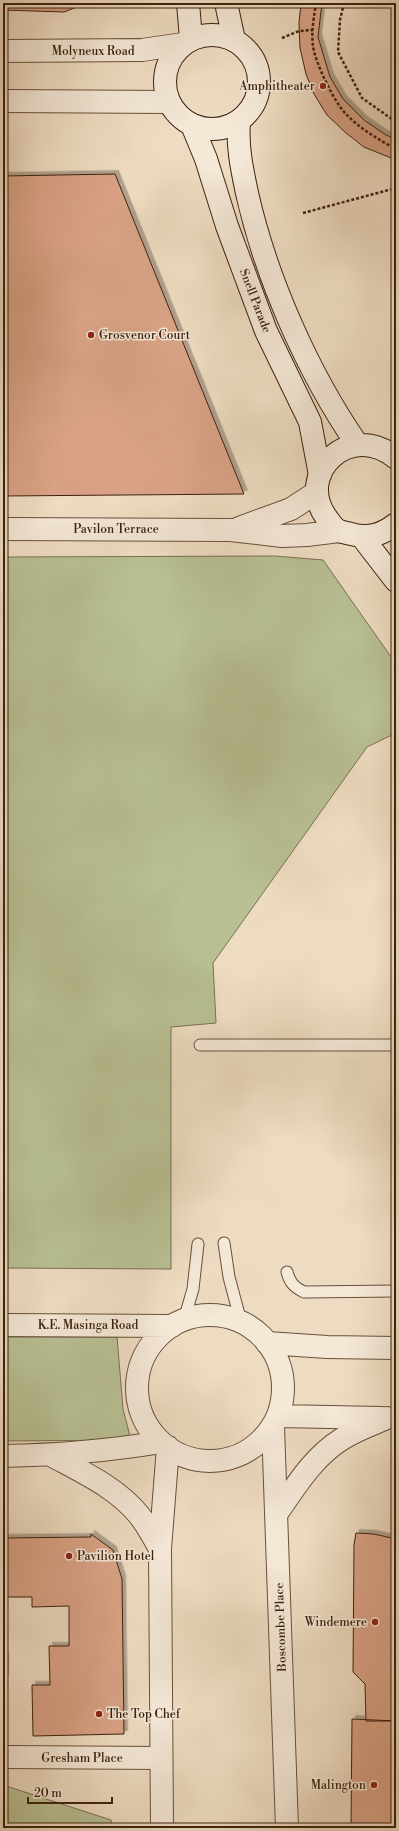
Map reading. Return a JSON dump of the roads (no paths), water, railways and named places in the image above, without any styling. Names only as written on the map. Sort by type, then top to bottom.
[{"type":"street","points":[[187,41],[188,3]]},
{"type":"street","points":[[226,3],[234,40]]},
{"type":"street","points":[[213,34],[224,36],[234,40],[245,48],[254,60],[258,73],[259,87],[256,100],[249,112],[238,122],[223,128],[207,130],[192,125],[176,113],[169,102],[164,90],[164,77],[167,64],[174,53],[187,41],[201,35],[213,34]]},
{"type":"street","name":"Molyneux Road","points":[[3,51],[142,50],[187,41]]},
{"type":"street","points":[[3,100],[169,102]]},
{"type":"street","name":"Snell Parade","points":[[238,122],[239,155],[258,237],[280,296],[308,363],[340,420],[357,444]]},
{"type":"street","name":"Snell Parade","points":[[192,125],[206,159],[228,226],[266,331],[310,422],[321,510],[339,530],[362,537],[373,536],[396,524]]},
{"type":"street","points":[[318,483],[328,460],[341,450],[357,444],[372,445],[386,450],[396,458]]},
{"type":"street","name":"Pavilon Terrace","points":[[230,530],[254,524],[291,509],[318,483]]},
{"type":"street","name":"Pavilon Terrace","points":[[3,529],[230,530],[282,536],[307,535],[339,530]]},
{"type":"street","points":[[362,537],[396,581]]},
{"type":"street","points":[[203,1315],[223,1316],[241,1322],[255,1331],[268,1343],[278,1359],[283,1378],[283,1397],[276,1421],[258,1444],[237,1456],[213,1461],[189,1458],[165,1445],[149,1427],[140,1410],[137,1391],[139,1372],[146,1354],[157,1338],[178,1323],[203,1315]]},
{"type":"street","name":"K.E. Masinga Road","points":[[3,1324],[178,1323]]},
{"type":"street","points":[[268,1343],[328,1347],[396,1348]]},
{"type":"street","points":[[276,1421],[392,1418]]},
{"type":"street","points":[[277,1513],[304,1474],[330,1447],[344,1438],[392,1418]]},
{"type":"street","name":"Boscombe Place","points":[[276,1421],[277,1513],[287,1828]]},
{"type":"street","points":[[3,1456],[51,1455],[165,1445]]},
{"type":"street","points":[[162,1828],[160,1549],[165,1445]]},
{"type":"street","points":[[51,1455],[104,1484],[124,1500],[140,1516],[160,1549]]},
{"type":"street","name":"Gresham Place","points":[[3,1758],[161,1758]]},
{"type":"lane","points":[[200,1045],[396,1045]]},
{"type":"lane","points":[[178,1323],[193,1289],[198,1244]]},
{"type":"lane","points":[[224,1244],[228,1277],[241,1322]]},
{"type":"lane","points":[[287,1272],[295,1288],[304,1292],[396,1292]]},
{"type":"place","name":"Amphitheater","points":[[323,86]]},
{"type":"place","name":"Grosvenor Court","points":[[91,335]]},
{"type":"place","name":"Pavilion Hotel","points":[[69,1556]]},
{"type":"place","name":"Windemere","points":[[375,1622]]},
{"type":"place","name":"The Top Chef","points":[[99,1714]]},
{"type":"place","name":"Malington","points":[[374,1785]]}]
